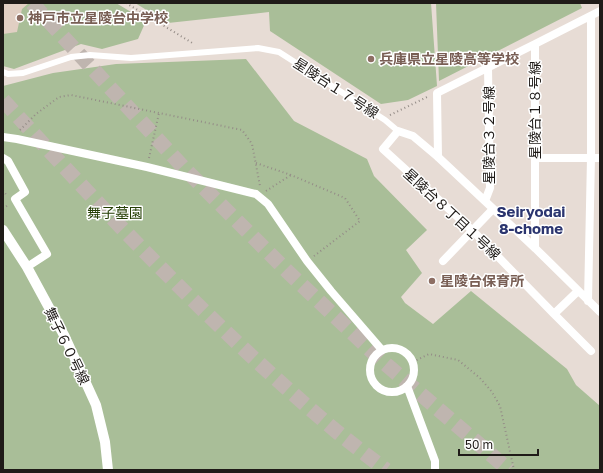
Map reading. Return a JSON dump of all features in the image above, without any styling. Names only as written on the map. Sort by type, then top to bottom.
[{"type":"street","name":"星陵台１８号線","points":[[535,248],[535,44],[600,11]]},
{"type":"street","points":[[588,301],[591,158],[591,16]]},
{"type":"street","points":[[438,157],[438,93],[535,44]]},
{"type":"street","name":"星陵台１７号線","points":[[3,72],[8,74],[23,73],[72,57],[90,55],[131,58],[258,48],[279,52],[385,120],[398,131],[413,136],[438,157],[535,248],[600,312]]},
{"type":"street","name":"星陵台３２号線","points":[[485,201],[490,188],[488,68]]},
{"type":"street","name":"星陵台８丁目１号線","points":[[398,131],[383,149],[473,231],[591,351]]},
{"type":"street","points":[[3,137],[17,138],[148,167],[258,196],[268,204],[307,261],[382,350]]},
{"type":"street","points":[[3,158],[8,161],[25,192],[15,199],[47,254],[27,267]]},
{"type":"street","points":[[535,158],[600,158]]},
{"type":"street","points":[[443,261],[493,209]]},
{"type":"street","name":"舞子６０号線","points":[[3,230],[27,267],[65,336],[96,405],[105,442],[108,470]]},
{"type":"street","points":[[554,314],[578,291]]},
{"type":"street","points":[[388,348],[400,349],[410,357],[413,362],[414,375],[407,386],[402,390],[388,392],[376,386],[372,381],[370,375],[370,363],[373,357],[382,350],[388,348]]},
{"type":"street","points":[[407,386],[435,461],[435,470]]},
{"type":"path","points":[[126,3],[206,52]]},
{"type":"path","points":[[385,120],[392,114],[432,94],[438,93]]},
{"type":"path","points":[[17,138],[20,130],[36,114],[59,97],[71,95],[242,130],[252,144],[260,184],[258,196]]},
{"type":"path","points":[[148,167],[159,113]]},
{"type":"path","points":[[256,163],[292,175],[345,198],[360,221],[307,261]]},
{"type":"path","points":[[258,196],[292,175]]},
{"type":"path","points":[[413,362],[429,354],[458,360],[480,378],[492,392],[500,406],[514,470]]},
{"type":"shaded area","name":"神戸市立星陵台中学校","points":[[3,3],[35,3],[38,33],[3,36]]},
{"type":"green space","points":[[29,3],[116,3],[146,21],[138,39],[102,49],[81,44],[14,69],[3,66],[3,34],[17,32],[22,9]]},
{"type":"green space","name":"兵庫県立星陵高等学校","points":[[135,3],[431,3],[437,86],[408,100],[381,104],[270,31],[269,12],[168,23]]},
{"type":"green space","points":[[436,3],[580,3],[582,8],[439,81]]},
{"type":"green space","name":"舞子墓園","points":[[246,59],[294,121],[367,159],[374,176],[427,230],[406,250],[422,273],[401,297],[405,303],[433,324],[471,291],[567,369],[576,385],[600,406],[600,470],[3,470],[3,86],[53,73],[116,64]]},
{"type":"tunnel","points":[[32,3],[184,168],[287,271],[381,360],[509,470]]},
{"type":"tunnel","points":[[3,100],[123,229],[248,353],[336,431],[386,470]]},
{"type":"place","name":"神戸市立星陵台中学校","points":[[20,18]]},
{"type":"place","name":"兵庫県立星陵高等学校","points":[[371,59]]},
{"type":"place","name":"星陵台保育所","points":[[432,281]]},
{"type":"district","name":"Seiryodai 8-chome","points":[[531,220]]}]
